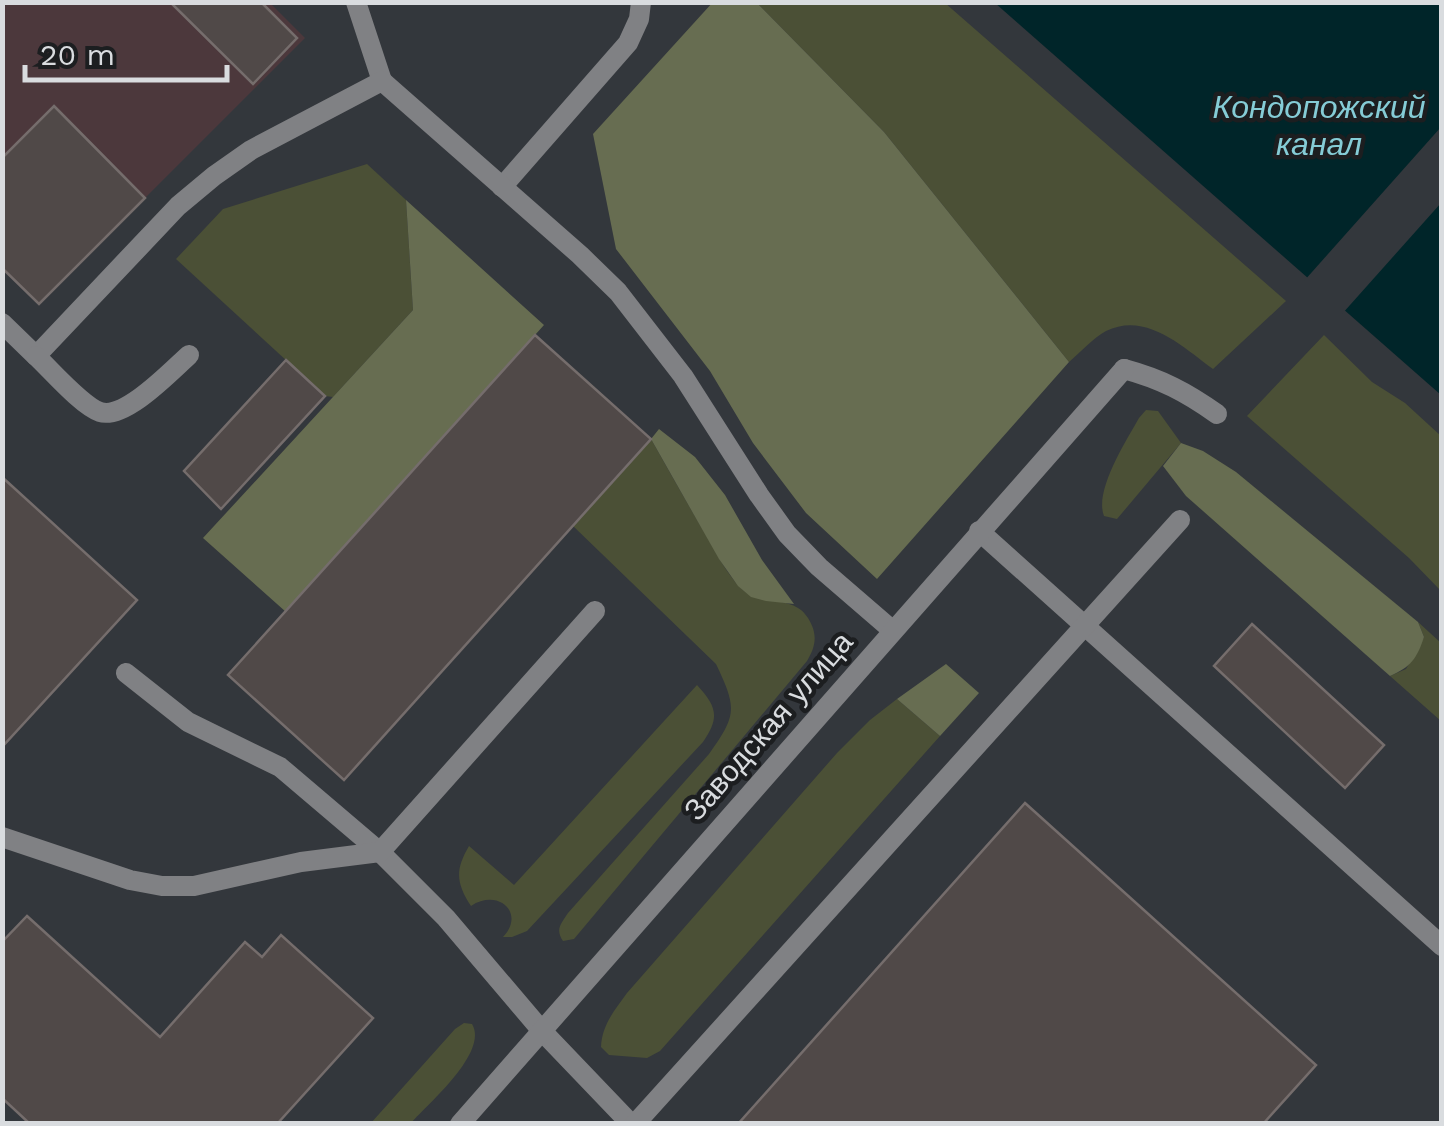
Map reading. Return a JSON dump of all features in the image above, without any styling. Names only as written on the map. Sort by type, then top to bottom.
[{"type":"street","points":[[356,2],[382,80],[618,292],[683,376],[786,534],[892,630]]},
{"type":"street","points":[[502,186],[628,42],[640,20],[641,2]]},
{"type":"street","points":[[36,356],[178,206],[214,176],[250,150],[382,80]]},
{"type":"street","points":[[2,324],[88,405],[106,414],[130,405],[190,355]]},
{"type":"street","name":"Заводская улица","points":[[460,1124],[1124,368],[1160,379],[1217,414]]},
{"type":"street","points":[[126,673],[188,722],[280,767],[380,852],[446,918],[542,1031],[633,1124],[1180,520]]},
{"type":"street","points":[[979,531],[1442,946]]},
{"type":"street","points":[[2,837],[130,880],[162,886],[194,886],[301,862],[380,852],[596,611]]},
{"type":"shaded area","points":[[2,3],[270,3],[305,38],[39,304],[3,268]]},
{"type":"green space","points":[[713,2],[757,3],[884,132],[1069,362],[877,579],[806,513],[753,443],[710,371],[616,249],[593,134]]},
{"type":"green space","points":[[757,3],[945,3],[1286,301],[1213,369],[1163,334],[1135,325],[1106,331],[1069,362],[884,132]]},
{"type":"green space","points":[[367,164],[406,200],[413,310],[333,397],[325,396],[176,259],[223,209]]},
{"type":"green space","points":[[406,200],[544,325],[286,612],[203,538],[413,310]]},
{"type":"green space","points":[[1324,335],[1372,382],[1405,403],[1441,436],[1441,591],[1409,558],[1247,416]]},
{"type":"green space","points":[[1146,410],[1158,411],[1181,443],[1117,519],[1104,516],[1107,480]]},
{"type":"green space","points":[[659,429],[695,457],[725,495],[762,560],[794,604],[751,597],[738,586],[651,439]]},
{"type":"green space","points":[[651,439],[735,581],[757,597],[802,610],[813,629],[814,645],[807,661],[574,939],[563,941],[559,930],[568,913],[709,754],[725,730],[731,711],[728,691],[716,664],[573,526]]},
{"type":"green space","points":[[1181,443],[1203,451],[1236,472],[1418,622],[1424,637],[1412,661],[1390,676],[1186,496],[1163,466]]},
{"type":"green space","points":[[1418,622],[1441,643],[1441,721],[1390,676],[1406,669],[1424,637]]},
{"type":"green space","points":[[946,664],[979,693],[940,736],[897,699]]},
{"type":"green space","points":[[697,685],[714,712],[703,742],[527,931],[503,937],[512,920],[506,906],[491,900],[471,906],[462,890],[461,862],[469,846],[514,885]]},
{"type":"green space","points":[[897,699],[940,736],[660,1051],[647,1058],[609,1055],[601,1047],[604,1032],[627,993],[837,753]]},
{"type":"green space","points":[[464,1023],[472,1024],[472,1048],[443,1090],[411,1123],[371,1123],[455,1029]]},
{"type":"water","name":"Кондопожский канал","points":[[1437,2],[1441,6],[1441,395],[995,3]]},
{"type":"pier","points":[[1441,127],[1441,203],[1342,314],[1304,281]]},
{"type":"building","points":[[170,2],[261,2],[297,38],[253,84]]},
{"type":"building","points":[[54,106],[145,198],[39,304],[2,268],[2,158]]},
{"type":"building","points":[[535,335],[651,439],[344,780],[228,675]]},
{"type":"building","points":[[286,360],[325,396],[221,509],[184,471]]},
{"type":"building","points":[[2,477],[137,600],[2,747]]},
{"type":"building","points":[[1252,624],[1384,745],[1345,788],[1214,666]]},
{"type":"building","points":[[1025,803],[1316,1065],[1263,1124],[738,1124]]},
{"type":"building","points":[[27,916],[160,1037],[245,942],[262,957],[281,935],[373,1018],[277,1124],[30,1124],[2,1098],[2,942]]}]
